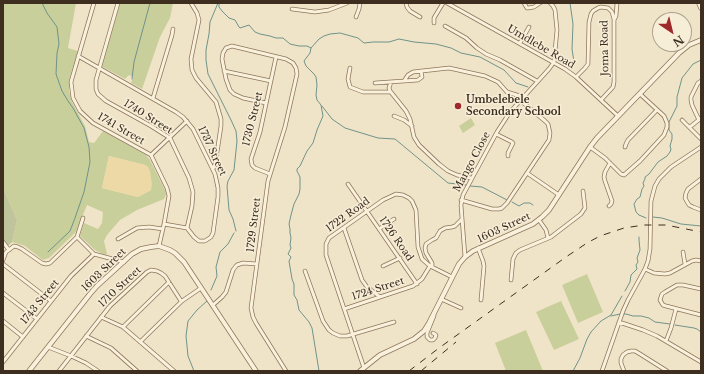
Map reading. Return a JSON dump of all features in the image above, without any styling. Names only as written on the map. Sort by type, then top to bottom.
[{"type":"street","name":"1741 Street","points":[[94,3],[72,75],[71,82],[73,98],[80,111],[93,123],[151,155],[168,192],[164,224],[159,246]]},
{"type":"street","name":"1740 Street","points":[[118,3],[95,85],[98,94],[102,98],[170,138],[189,178],[193,192],[192,206],[187,228]]},
{"type":"street","points":[[191,3],[198,12],[199,20],[191,58],[192,70],[196,78],[216,102],[221,119],[218,146],[213,169]]},
{"type":"street","points":[[292,9],[314,12],[333,9],[347,3]]},
{"type":"street","points":[[356,17],[360,3]]},
{"type":"street","points":[[406,3],[410,11],[420,17]]},
{"type":"street","points":[[434,23],[435,16],[443,3]]},
{"type":"street","name":"Umdlebe Road","points":[[447,3],[554,62],[576,77],[618,116]]},
{"type":"street","points":[[524,3],[527,8],[534,7],[540,3]]},
{"type":"street","points":[[530,8],[532,3]]},
{"type":"street","points":[[550,3],[555,10],[557,30],[554,62]]},
{"type":"street","points":[[614,20],[616,16],[617,3]]},
{"type":"street","points":[[699,3],[701,8]]},
{"type":"street","name":"Joma Road","points":[[576,77],[588,64],[589,22],[591,14],[598,8],[608,8],[612,12],[614,20],[614,82],[613,87],[601,100]]},
{"type":"street","points":[[445,26],[465,37],[477,48],[537,81]]},
{"type":"street","points":[[520,43],[529,26]]},
{"type":"street","points":[[153,98],[173,29]]},
{"type":"street","name":"1603 Street","points":[[360,371],[380,355],[420,335],[427,327],[459,264],[465,257],[478,248],[540,220],[549,210],[597,138],[678,53],[689,45],[701,40]]},
{"type":"street","points":[[266,103],[243,98],[232,93],[228,86],[222,56],[226,48],[232,46],[276,57]]},
{"type":"street","name":"1737 Street","points":[[78,56],[176,112],[187,121],[196,132],[213,169],[217,181],[218,197],[213,233],[211,236],[205,241],[199,241],[187,228]]},
{"type":"street","name":"1729 Street","points":[[276,57],[286,59],[293,63],[296,66],[297,74],[281,140],[268,181],[252,304],[253,317],[256,324],[286,371]]},
{"type":"street","name":"1730 Street","points":[[270,174],[255,168],[251,162],[260,132],[276,57]]},
{"type":"street","name":"Mango Close","points":[[465,257],[461,200],[463,195],[471,178],[510,112],[554,62]]},
{"type":"street","points":[[350,68],[348,79],[350,87],[363,92],[390,92]]},
{"type":"street","points":[[404,81],[408,75],[413,72],[449,68],[482,75],[498,82],[507,92],[521,99],[548,124],[550,133],[549,140],[505,206],[500,209],[486,208],[461,200]]},
{"type":"street","points":[[224,71],[271,81]]},
{"type":"street","points":[[375,83],[420,79],[422,77],[421,72]]},
{"type":"street","points":[[690,127],[700,119],[692,105],[691,97],[701,81]]},
{"type":"street","points":[[391,82],[389,88],[390,92],[406,111],[412,126],[415,140],[439,164],[452,173],[471,178]]},
{"type":"street","points":[[590,147],[599,153],[621,174],[625,175],[664,136],[667,123],[664,116],[640,94]]},
{"type":"street","points":[[625,147],[628,140],[657,110]]},
{"type":"street","points":[[394,116],[404,120],[412,126]]},
{"type":"street","points":[[682,120],[701,138]]},
{"type":"street","points":[[151,155],[187,121]]},
{"type":"street","points":[[496,134],[513,143],[508,156]]},
{"type":"street","points":[[602,371],[623,311],[645,269],[650,255],[650,208],[655,186],[671,167],[701,147]]},
{"type":"street","points":[[609,206],[611,205],[612,201],[604,179],[605,172],[610,163]]},
{"type":"street","points":[[527,173],[559,195]]},
{"type":"street","points":[[701,179],[688,189],[685,198],[689,205],[701,210]]},
{"type":"street","name":"1726 Road","points":[[348,184],[417,284]]},
{"type":"street","points":[[511,280],[513,259],[515,254],[520,250],[553,236],[583,212],[585,206],[583,191]]},
{"type":"street","name":"1722 Road","points":[[364,368],[326,252],[328,240],[366,211],[389,197],[396,194],[403,195],[409,198],[414,204],[416,210],[417,242],[418,250],[422,259],[431,266],[452,277]]},
{"type":"street","points":[[3,260],[6,252],[14,246],[22,249],[38,262],[46,264],[50,263],[77,238],[83,218]]},
{"type":"street","points":[[379,229],[394,219]]},
{"type":"street","points":[[431,266],[432,263],[426,253],[426,244],[436,238],[440,231],[444,228],[455,226],[462,219]]},
{"type":"street","points":[[540,220],[546,230],[548,238]]},
{"type":"street","points":[[164,224],[187,228]]},
{"type":"street","points":[[118,239],[136,228],[149,227],[163,229]]},
{"type":"street","points":[[344,228],[362,280],[367,287],[380,297]]},
{"type":"street","points":[[77,238],[94,254],[124,262]]},
{"type":"street","points":[[3,242],[9,250]]},
{"type":"street","points":[[159,246],[170,250],[184,262],[256,371]]},
{"type":"street","name":"1603 Street","points":[[29,371],[90,294],[132,254],[141,249],[159,246]]},
{"type":"street","points":[[478,248],[484,263],[481,300]]},
{"type":"street","points":[[683,252],[685,264]]},
{"type":"street","name":"1743 Street","points":[[3,362],[71,276],[94,254]]},
{"type":"street","points":[[383,266],[400,258]]},
{"type":"street","points":[[645,269],[654,273],[665,274],[696,260],[701,261]]},
{"type":"street","points":[[212,305],[226,292],[232,270],[237,265],[243,263],[257,264]]},
{"type":"street","points":[[3,264],[51,302]]},
{"type":"street","name":"1724 Street","points":[[344,309],[407,289],[417,284],[424,277],[431,266]]},
{"type":"street","name":"1710 Street","points":[[59,371],[110,306],[147,272],[157,270],[165,276],[181,301]]},
{"type":"street","points":[[305,271],[325,326],[333,333],[340,336],[353,335],[394,322]]},
{"type":"street","points":[[123,327],[169,282]]},
{"type":"street","points":[[701,289],[678,285],[662,294],[660,300],[663,305],[701,314]]},
{"type":"street","points":[[140,342],[181,301],[202,288]]},
{"type":"street","points":[[3,293],[37,319]]},
{"type":"street","points":[[441,299],[461,308]]},
{"type":"street","points":[[666,341],[676,309]]},
{"type":"street","points":[[433,333],[436,336],[432,340],[426,335],[433,321],[436,310]]},
{"type":"street","points":[[101,317],[123,327],[174,371]]},
{"type":"street","points":[[3,321],[23,337]]},
{"type":"street","points":[[619,322],[657,336],[701,362]]},
{"type":"street","points":[[86,336],[111,348],[137,371]]},
{"type":"street","points":[[48,347],[86,363],[98,371]]},
{"type":"street","points":[[624,371],[620,363],[623,355],[627,352],[635,351],[667,371]]},
{"type":"green space","points":[[3,3],[76,3],[68,48],[78,51],[70,76],[69,91],[72,102],[85,126],[89,142],[94,143],[103,131],[146,155],[165,190],[166,195],[164,199],[137,210],[120,220],[107,235],[104,241],[107,254],[105,255],[95,250],[80,236],[84,223],[98,229],[102,223],[103,212],[87,205],[76,232],[49,258],[43,260],[25,246],[12,242],[17,220],[3,188]],"holes":[[[109,156],[148,167],[151,190],[138,197],[102,188]]]},
{"type":"green space","points":[[120,3],[173,3],[170,18],[160,37],[142,89],[131,83],[133,77],[129,75],[125,79],[101,66]]},
{"type":"green space","points":[[471,118],[475,125],[463,133],[459,126]]},
{"type":"green space","points":[[3,188],[17,220],[12,242],[4,248],[3,252]]},
{"type":"green space","points":[[587,274],[603,312],[578,323],[562,285]]},
{"type":"green space","points":[[561,301],[579,339],[554,350],[536,312]]},
{"type":"green space","points":[[526,330],[543,371],[506,371],[495,343]]},
{"type":"sand","points":[[109,156],[148,167],[152,184],[151,190],[138,197],[102,188]]},
{"type":"waterway","points":[[42,3],[57,27],[59,44],[56,74],[62,91],[84,128],[89,147],[90,162],[84,192],[70,231],[48,252]]},
{"type":"waterway","points":[[132,79],[134,62],[150,3]]},
{"type":"waterway","points":[[218,3],[210,22],[206,60],[208,74],[236,131],[237,141],[234,170],[227,186],[229,210],[236,231]]},
{"type":"waterway","points":[[219,3],[219,7],[222,11],[229,18],[235,20],[240,28],[249,25],[255,32],[260,34],[283,38],[290,44],[307,46],[311,48],[310,53],[304,61],[306,66],[316,77],[316,95],[317,100],[321,105],[323,116],[313,143],[297,169],[300,177],[300,189],[294,204],[289,224],[291,248],[288,254],[291,257],[289,261],[294,284],[294,295],[297,300],[299,310],[312,328],[319,371]]},
{"type":"waterway","points":[[570,3],[573,24],[572,49],[574,62]]},
{"type":"waterway","points":[[311,48],[324,36],[340,33],[358,38],[364,43],[389,42],[399,39],[436,44],[451,48],[461,53],[480,57],[504,70],[516,83],[528,87]]},
{"type":"waterway","points":[[639,215],[636,212],[634,204],[640,197],[644,186],[643,183],[645,177],[658,162],[667,156],[671,149],[672,134],[669,130],[669,122],[677,106],[677,97],[682,78],[693,64],[701,60]]},
{"type":"waterway","points":[[322,106],[332,119],[345,128],[378,138],[395,139],[448,183],[466,185]]},
{"type":"waterway","points":[[470,186],[482,187],[507,200]]},
{"type":"waterway","points":[[512,202],[519,206],[524,203],[530,203],[533,205]]},
{"type":"waterway","points":[[639,215],[646,218]]},
{"type":"waterway","points":[[653,217],[662,218],[681,224],[701,226]]},
{"type":"waterway","points":[[211,290],[217,276],[216,267],[220,252],[228,244],[234,233]]},
{"type":"waterway","points":[[625,291],[630,282],[631,275],[637,269],[637,258],[640,250],[639,237]]},
{"type":"waterway","points":[[573,371],[591,332],[601,321],[611,315],[622,296]]},
{"type":"waterway","points":[[194,371],[188,356],[186,336],[188,321],[207,301]]},
{"type":"waterway","points":[[611,316],[620,314]]},
{"type":"waterway","points":[[623,314],[641,316],[649,318],[655,322],[670,324]]},
{"type":"waterway","points":[[675,325],[694,328],[701,332]]},
{"type":"railway","points":[[409,371],[566,257],[600,236],[624,228],[644,225],[666,225],[701,232]]},
{"type":"railway","points":[[421,371],[456,342]]},
{"type":"place","name":"Umbelebele Secondary School","points":[[458,106]]}]
